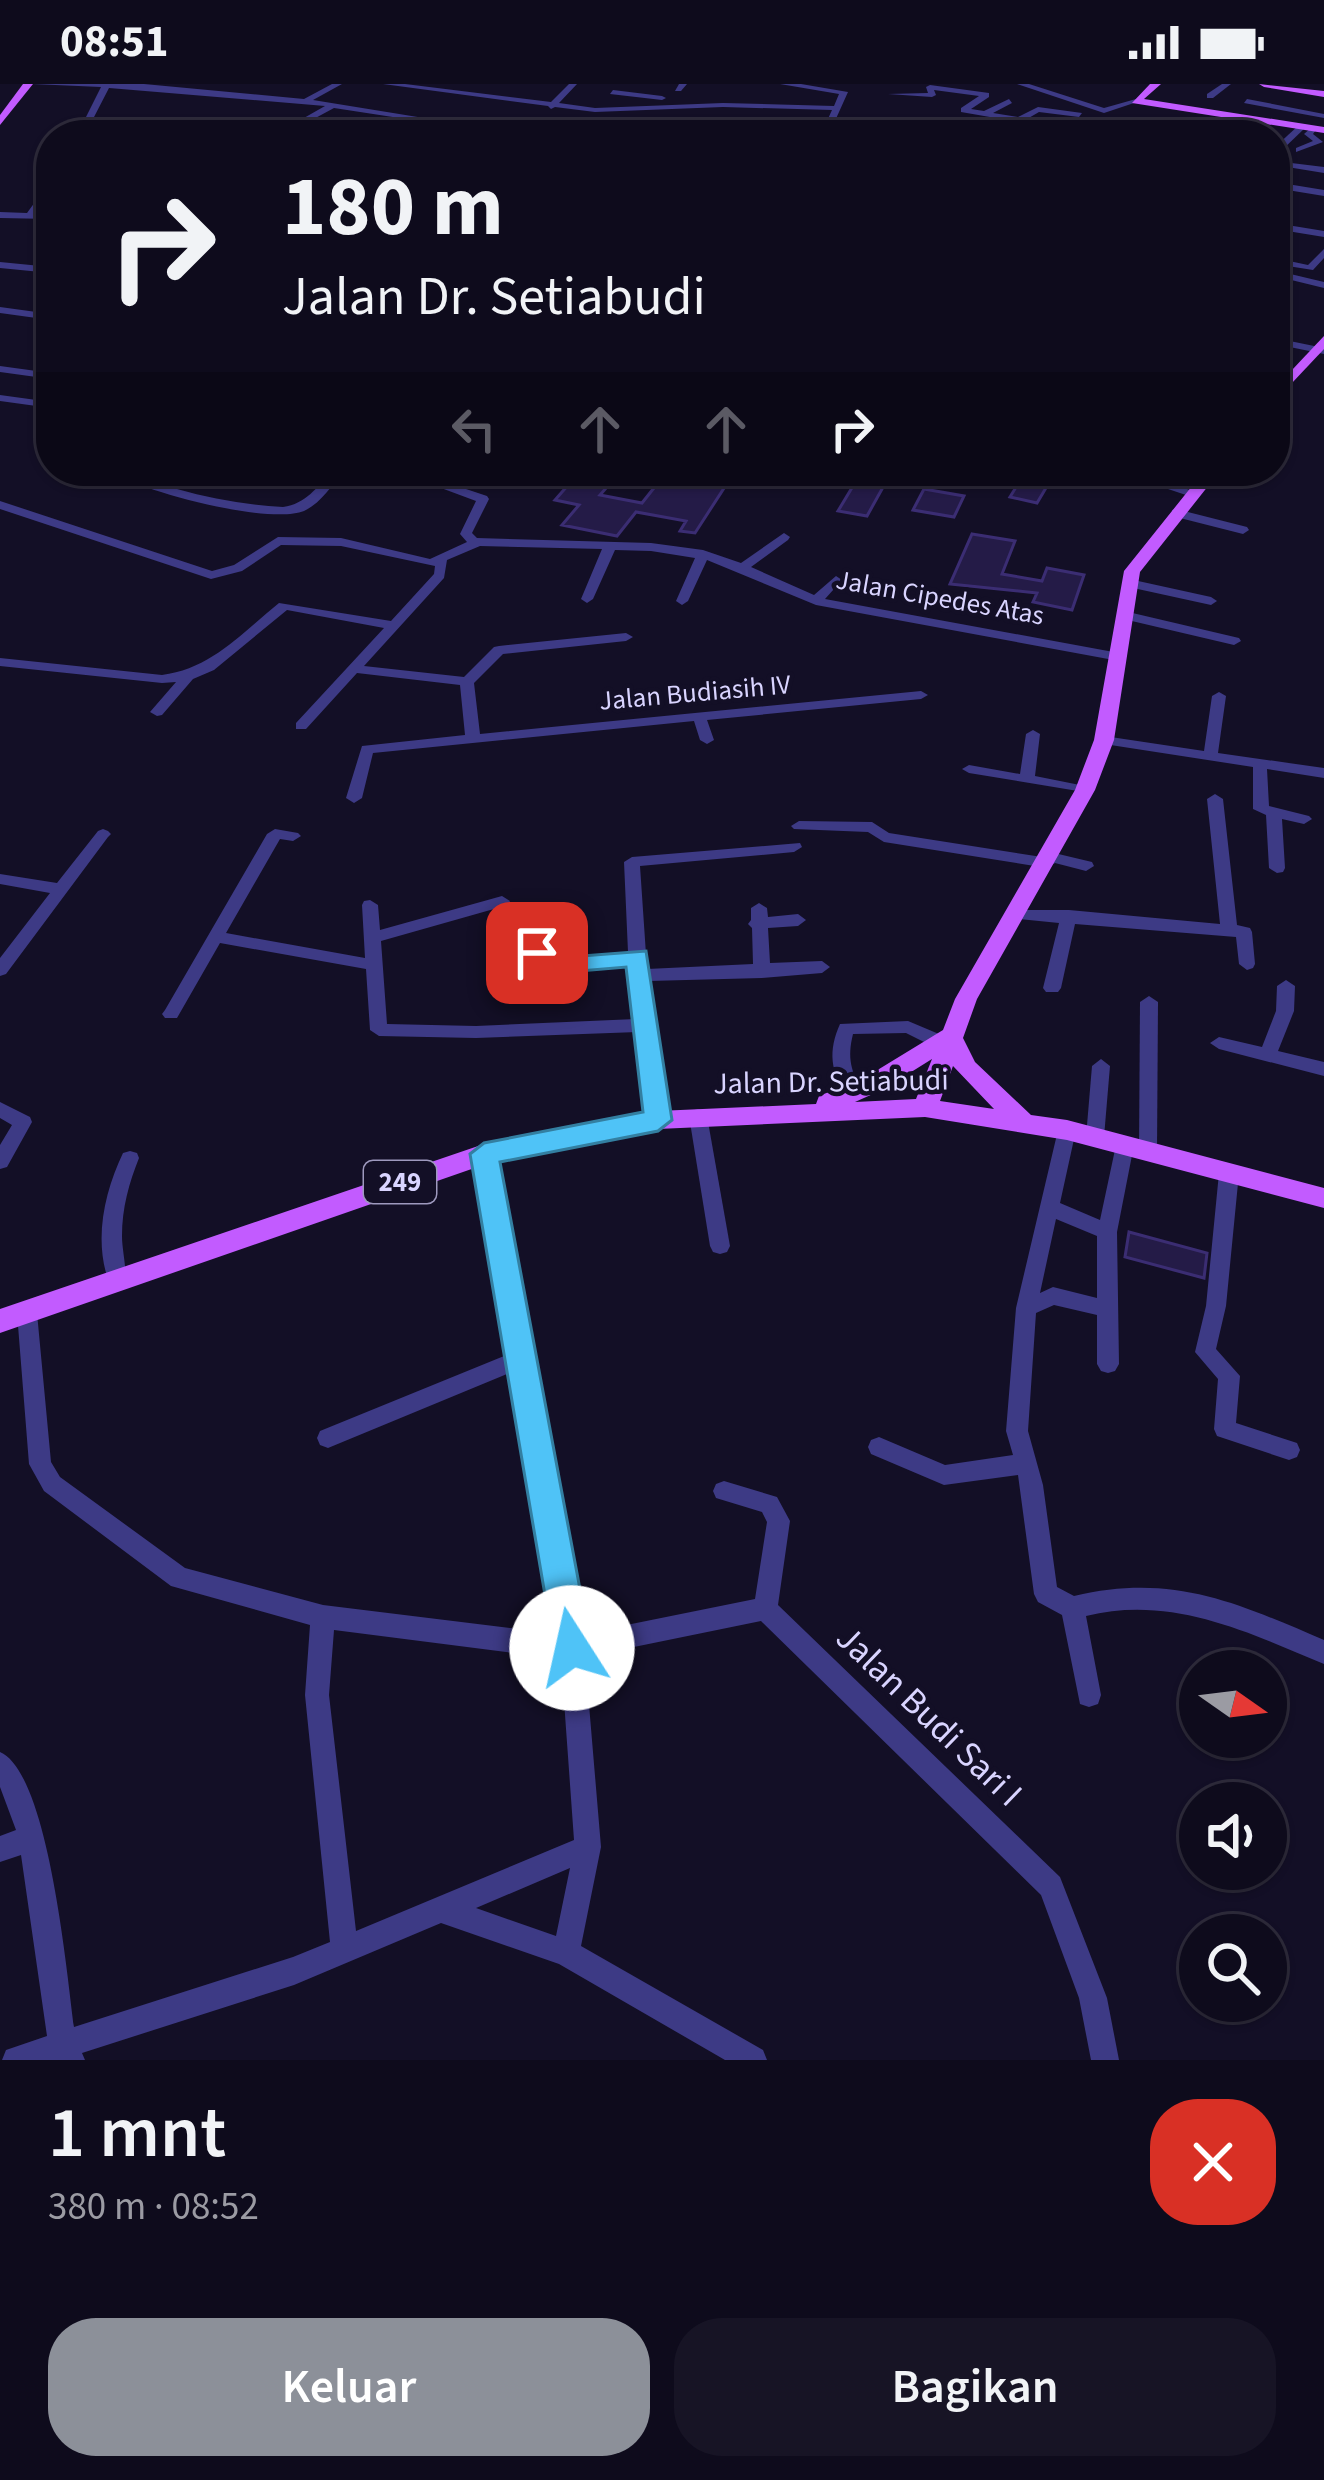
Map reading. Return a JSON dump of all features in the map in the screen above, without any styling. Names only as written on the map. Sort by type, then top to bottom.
[{"type":"main road","points":[[0,122],[32,84]]},
{"type":"main road","points":[[1136,101],[1156,84]]},
{"type":"main road","points":[[1272,85],[1324,94]]},
{"type":"main road","points":[[1136,101],[1256,120]]},
{"type":"main road","points":[[1290,378],[1320,346]]},
{"type":"main road","points":[[925,1108],[945,1039],[1085,790],[1104,740],[1129,583],[1136,565],[1199,486]]},
{"type":"main road","points":[[815,1109],[945,1039]]},
{"type":"main road","points":[[945,1039],[965,1067],[1024,1122]]},
{"type":"main road","name":"Jalan Dr. Setiabudi","points":[[0,1322],[484,1154],[658,1120],[815,1109],[925,1108],[1067,1130],[1324,1198]]},
{"type":"street","points":[[32,84],[107,84],[305,101],[425,120]]},
{"type":"street","points":[[90,120],[107,84]]},
{"type":"street","points":[[305,101],[338,84]]},
{"type":"street","points":[[387,84],[551,106],[838,108]]},
{"type":"street","points":[[488,99],[504,84]]},
{"type":"street","points":[[551,106],[573,84]]},
{"type":"street","points":[[784,84],[840,90],[845,95],[832,120]]},
{"type":"street","points":[[1021,84],[1116,111],[1136,101]]},
{"type":"street","points":[[1210,96],[1227,84]]},
{"type":"street","points":[[932,95],[929,87],[986,95],[964,110],[1007,120]]},
{"type":"street","points":[[613,92],[668,98],[664,106]]},
{"type":"street","points":[[892,94],[932,95],[972,105]]},
{"type":"street","points":[[0,98],[18,98]]},
{"type":"street","points":[[1247,100],[1324,116]]},
{"type":"street","points":[[983,115],[1009,101]]},
{"type":"street","points":[[306,120],[332,106]]},
{"type":"street","points":[[1019,120],[1038,109],[1079,115]]},
{"type":"street","points":[[139,120],[155,112]]},
{"type":"street","points":[[910,120],[913,114]]},
{"type":"street","points":[[1299,149],[1319,142],[1308,134],[1313,129]]},
{"type":"street","points":[[1290,165],[1324,170]]},
{"type":"street","points":[[1290,187],[1324,193]]},
{"type":"street","points":[[30,215],[36,206]]},
{"type":"street","points":[[0,215],[36,215]]},
{"type":"street","points":[[1290,228],[1324,234]]},
{"type":"street","points":[[1290,264],[1312,268],[1324,252]]},
{"type":"street","points":[[0,265],[36,269]]},
{"type":"street","points":[[1290,277],[1324,285]]},
{"type":"street","points":[[0,310],[36,314]]},
{"type":"street","points":[[1290,343],[1320,346]]},
{"type":"street","points":[[0,369],[36,374]]},
{"type":"street","points":[[0,398],[36,403]]},
{"type":"street","points":[[169,486],[214,499],[294,510],[321,486]]},
{"type":"street","points":[[0,506],[212,575],[238,568],[278,541],[341,542],[415,562],[442,562],[474,542],[466,534],[482,511],[483,500],[469,490],[450,486]]},
{"type":"street","points":[[1170,486],[1193,493]]},
{"type":"street","points":[[1177,513],[1243,530]]},
{"type":"street","points":[[682,601],[720,535]]},
{"type":"street","points":[[743,567],[784,537]]},
{"type":"street","name":"Jalan Cipedes Atas","points":[[474,542],[611,544],[706,555],[816,601],[1119,657]]},
{"type":"street","points":[[587,599],[611,544]]},
{"type":"street","points":[[301,726],[440,575],[442,562]]},
{"type":"street","points":[[816,601],[836,580]]},
{"type":"street","points":[[1129,583],[1210,601]]},
{"type":"street","points":[[0,679],[7,663],[162,679],[188,676],[209,667],[284,606],[392,625]]},
{"type":"street","points":[[1124,616],[1234,640]]},
{"type":"street","points":[[467,682],[499,650],[626,637]]},
{"type":"street","points":[[355,669],[467,682]]},
{"type":"street","points":[[157,712],[188,676]]},
{"type":"street","points":[[467,682],[473,739]]},
{"type":"street","name":"Jalan Budiasih IV","points":[[354,798],[367,749],[921,695]]},
{"type":"street","points":[[1210,756],[1219,696]]},
{"type":"street","points":[[698,716],[707,740]]},
{"type":"street","points":[[1027,778],[1033,734]]},
{"type":"street","points":[[1104,740],[1324,773]]},
{"type":"street","points":[[1260,764],[1260,807],[1274,815],[1304,819]]},
{"type":"street","points":[[969,769],[1085,790]]},
{"type":"street","points":[[1215,799],[1228,930]]},
{"type":"street","points":[[1274,815],[1277,868]]},
{"type":"street","points":[[799,826],[872,827],[884,837],[1087,866]]},
{"type":"street","points":[[0,970],[104,834]]},
{"type":"street","points":[[171,1014],[275,834],[293,836]]},
{"type":"street","points":[[658,1120],[638,966],[631,866],[635,859],[651,856],[794,847]]},
{"type":"street","points":[[0,879],[60,889]]},
{"type":"street","points":[[375,938],[502,901]]},
{"type":"street","points":[[370,905],[376,1025],[394,1034],[645,1025]]},
{"type":"street","points":[[1019,914],[1244,932],[1247,964]]},
{"type":"street","points":[[762,972],[757,916],[798,920]]},
{"type":"street","points":[[1052,988],[1070,916]]},
{"type":"street","points":[[218,937],[374,965]]},
{"type":"street","points":[[537,953],[544,965],[556,967],[762,972],[822,967]]},
{"type":"street","points":[[1268,1054],[1285,1010],[1286,986]]},
{"type":"street","points":[[1108,1364],[1108,1232],[1136,1148],[1149,1002]]},
{"type":"street","points":[[854,1092],[844,1080],[839,1059],[846,1028],[908,1028],[945,1039]]},
{"type":"street","points":[[1219,1043],[1324,1069]]},
{"type":"street","points":[[1095,1137],[1101,1066]]},
{"type":"street","points":[[0,1109],[22,1122],[0,1162]]},
{"type":"street","points":[[698,1117],[720,1246]]},
{"type":"street","points":[[1067,1130],[1026,1308],[1017,1431],[1043,1586],[1057,1602],[1073,1608],[1113,1595],[1186,1600],[1324,1652]]},
{"type":"street","points":[[484,1154],[524,1358],[572,1648],[589,1847],[566,1953]]},
{"type":"street","points":[[117,1280],[112,1205],[130,1157]]},
{"type":"street","points":[[1229,1173],[1216,1306],[1205,1352],[1228,1376],[1225,1429],[1289,1450]]},
{"type":"street","points":[[1052,1208],[1108,1232]]},
{"type":"street","points":[[1026,1308],[1053,1296],[1107,1309]]},
{"type":"street","points":[[27,1312],[40,1464],[52,1484],[179,1578],[322,1617],[572,1648],[765,1609],[779,1520],[769,1504],[724,1491]]},
{"type":"street","points":[[328,1438],[524,1358]]},
{"type":"street","points":[[879,1447],[944,1475],[1025,1463]]},
{"type":"street","points":[[1073,1608],[1088,1696]]},
{"type":"street","name":"Jalan Budi Sari I","points":[[765,1609],[1051,1886],[1093,1998],[1105,2060]]},
{"type":"street","points":[[322,1617],[316,1695],[345,1950]]},
{"type":"street","points":[[0,1765],[15,1779],[31,1838],[67,2051]]},
{"type":"street","points":[[0,1849],[31,1838]]},
{"type":"street","points":[[16,2060],[67,2051],[345,1950],[589,1847]]},
{"type":"street","points":[[441,1909],[566,1953],[753,2060]]},
{"type":"building","points":[[567,486],[608,486],[600,495],[642,503],[655,486],[725,486],[695,533],[680,531],[686,521],[636,512],[617,536],[562,525],[579,505],[555,500]]},
{"type":"building","points":[[853,486],[884,486],[867,516],[838,511]]},
{"type":"building","points":[[1017,486],[1047,486],[1037,503],[1010,497]]},
{"type":"building","points":[[924,489],[964,496],[954,517],[913,510]]},
{"type":"building","points":[[972,534],[1015,541],[1002,574],[1042,581],[1047,568],[1084,575],[1072,610],[1033,602],[1037,593],[950,584]]},
{"type":"building","points":[[1129,1232],[1207,1253],[1204,1278],[1125,1257]]},
{"type":"route","points":[[537,953],[544,965],[556,967],[637,957],[658,1120],[584,1130],[484,1154],[524,1358],[572,1648]]}]
